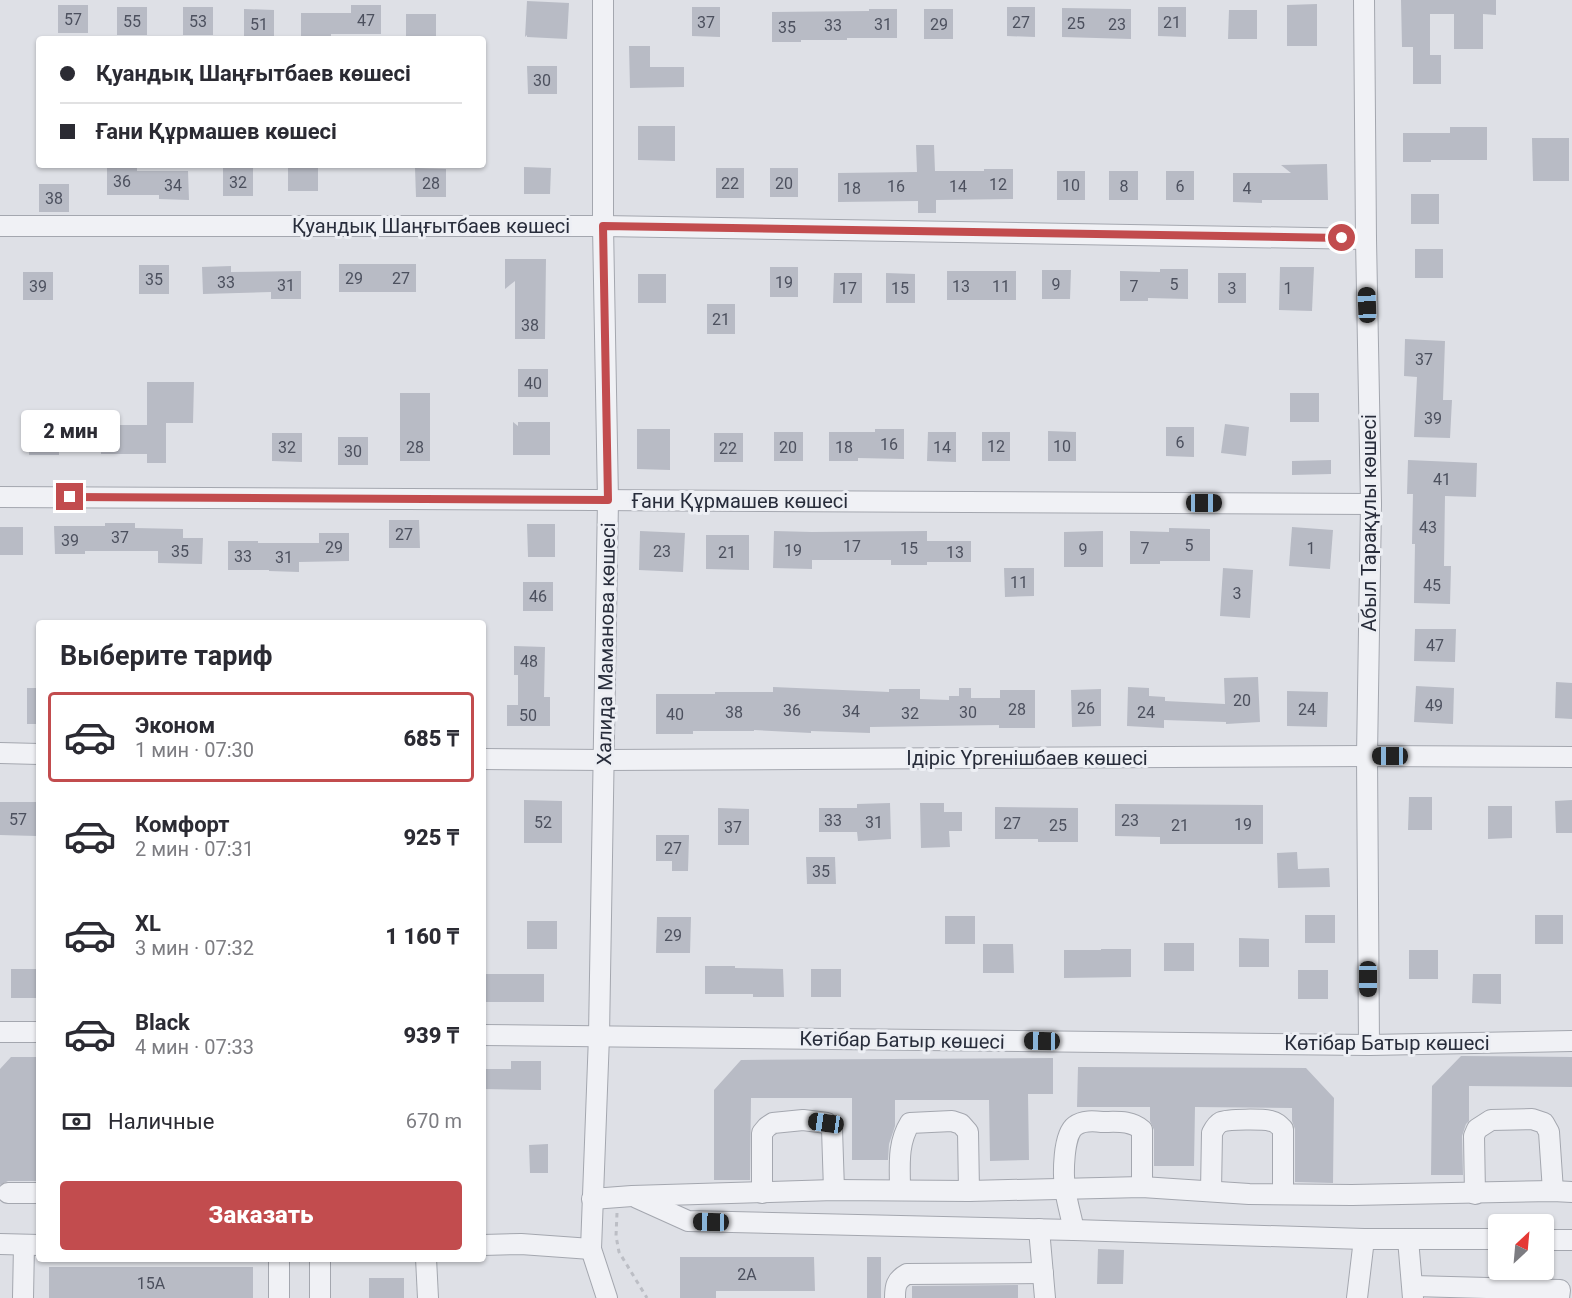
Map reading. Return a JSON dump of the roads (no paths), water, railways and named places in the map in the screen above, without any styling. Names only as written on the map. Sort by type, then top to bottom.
[{"type":"street","name":"Халида Маманова көшесі","points":[[603,0],[603,226],[608,500],[599,1036],[591,1249],[607,1298]]},
{"type":"street","name":"Абыл Тарақұлы көшесі","points":[[1364,0],[1371,504],[1367,756],[1369,1045]]},
{"type":"street","name":"Қуандық Шаңғытбаев көшесі","points":[[0,226],[603,226],[1366,239]]},
{"type":"street","name":"Ғани Құрмашев көшесі","points":[[0,497],[1371,504]]},
{"type":"street","points":[[0,753],[36,754]]},
{"type":"street","name":"Ідіріс Үргенішбаев көшесі","points":[[486,759],[1572,757]]},
{"type":"street","points":[[0,1032],[36,1032]]},
{"type":"street","name":"Көтібар Батыр көшесі","points":[[486,1035],[1369,1045],[1572,1041]]},
{"type":"street","points":[[1210,1191],[1212,1133],[1221,1122],[1247,1119],[1272,1121],[1283,1129],[1283,1194]]},
{"type":"street","points":[[592,1199],[834,1190],[969,1191],[1142,1188],[1352,1195],[1475,1194],[1562,1192],[1549,1132],[1544,1124],[1532,1119],[1491,1120],[1478,1129],[1474,1136],[1475,1194]]},
{"type":"street","points":[[762,1192],[762,1133],[773,1123],[803,1120],[826,1123],[832,1129],[834,1190]]},
{"type":"street","points":[[900,1190],[901,1143],[910,1124],[952,1121],[961,1124],[968,1132],[969,1191]]},
{"type":"street","points":[[1074,1230],[1065,1189],[1065,1146],[1070,1132],[1076,1125],[1088,1121],[1129,1122],[1142,1130],[1142,1188]]},
{"type":"street","points":[[8,1193],[36,1193]]},
{"type":"street","points":[[625,1196],[687,1221],[1364,1239],[1488,1239]]},
{"type":"street","points":[[1039,1229],[1045,1298]]},
{"type":"street","points":[[1357,1298],[1364,1239]]},
{"type":"street","points":[[1408,1239],[1413,1292],[1488,1293],[1560,1290],[1559,1298]]},
{"type":"street","points":[[1554,1240],[1572,1240]]},
{"type":"street","points":[[0,1244],[32,1245],[23,1298]]},
{"type":"street","points":[[486,1245],[521,1244],[591,1249]]},
{"type":"street","points":[[279,1262],[279,1298]]},
{"type":"street","points":[[320,1262],[320,1298]]},
{"type":"street","points":[[426,1262],[428,1298]]},
{"type":"street","points":[[895,1298],[898,1279],[906,1274],[1043,1273]]}]
